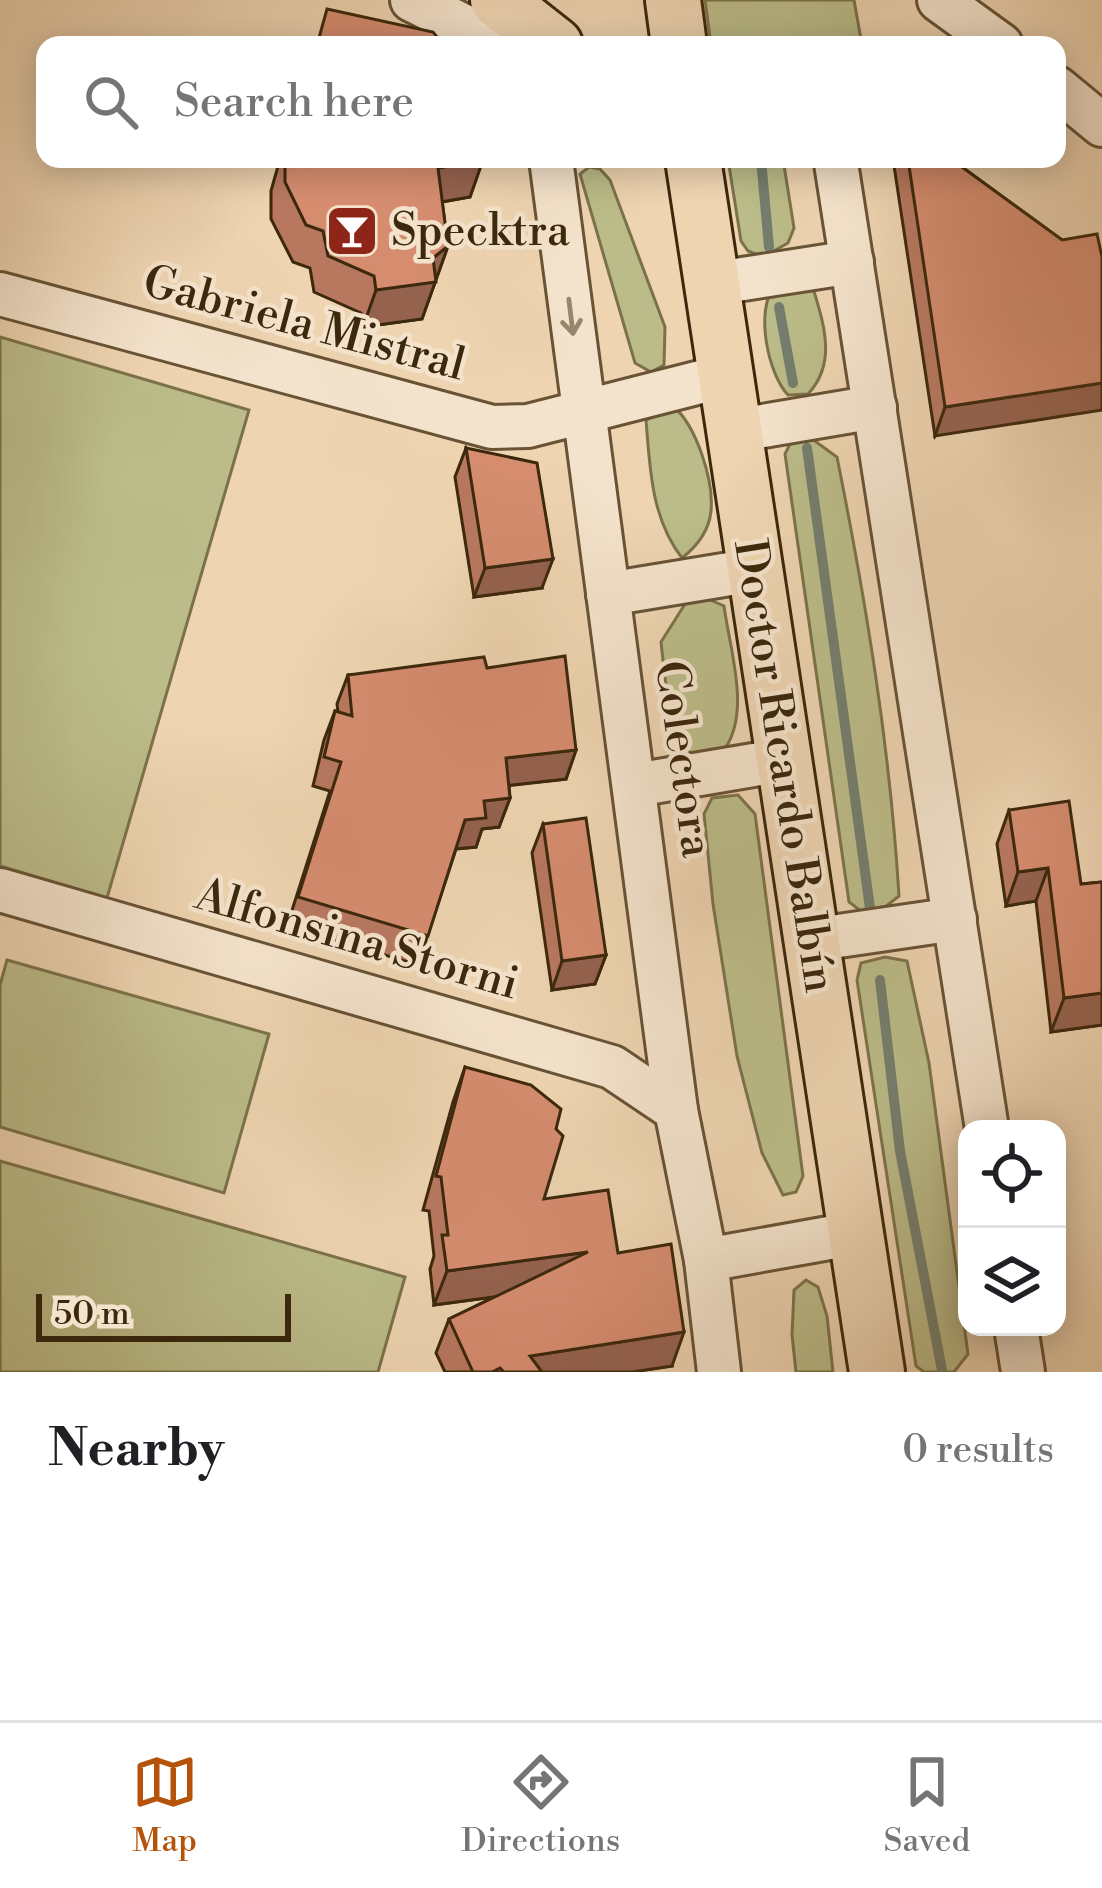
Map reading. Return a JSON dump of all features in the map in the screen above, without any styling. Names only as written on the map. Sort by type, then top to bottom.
[{"type":"main road","points":[[498,0],[544,36]]},
{"type":"main road","points":[[673,0],[678,36]]},
{"type":"main road","points":[[659,168],[702,228]]},
{"type":"main road","name":"Doctor Ricardo Balbín","points":[[694,168],[877,1372]]},
{"type":"street","points":[[412,0],[478,36]]},
{"type":"street","points":[[939,0],[989,36]]},
{"type":"street","points":[[1066,95],[1102,125]]},
{"type":"street","name":"Colectora","points":[[552,168],[676,1110],[706,1260],[719,1372]]},
{"type":"street","points":[[837,168],[986,1120]]},
{"type":"street","points":[[710,284],[852,262]]},
{"type":"street","name":"Gabriela Mistral","points":[[0,294],[492,427],[527,426],[724,376]]},
{"type":"street","points":[[733,431],[874,407]]},
{"type":"street","points":[[608,594],[754,570]]},
{"type":"street","points":[[635,785],[783,760]]},
{"type":"street","name":"Alfonsina Storni","points":[[0,890],[612,1067],[676,1110]]},
{"type":"street","points":[[811,940],[955,919]]},
{"type":"street","points":[[706,1260],[857,1233]]},
{"type":"street","points":[[1017,1336],[1023,1372]]},
{"type":"green space","points":[[705,0],[854,0],[860,36],[710,36]]},
{"type":"green space","points":[[588,168],[600,169],[610,180],[665,327],[664,365],[651,372],[635,363],[580,174]]},
{"type":"green space","points":[[729,168],[784,168],[794,228],[788,243],[763,257],[748,251],[741,241]]},
{"type":"green space","points":[[774,287],[813,288],[826,343],[823,370],[808,394],[788,395],[770,358],[765,311]]},
{"type":"green space","points":[[0,337],[249,410],[107,898],[0,866]]},
{"type":"green space","points":[[674,407],[696,440],[711,498],[705,532],[682,558],[658,509],[646,420]]},
{"type":"green space","points":[[808,436],[837,457],[876,675],[899,896],[880,911],[862,912],[849,902],[785,454],[791,442]]},
{"type":"green space","points":[[708,599],[724,606],[738,703],[731,739],[721,754],[692,755],[671,732],[661,642],[685,604]]},
{"type":"green space","points":[[738,795],[755,814],[803,1176],[796,1192],[783,1195],[762,1153],[737,1056],[713,904],[704,814],[712,798]]},
{"type":"green space","points":[[885,957],[907,961],[929,1063],[958,1279],[958,1336],[966,1336],[968,1354],[954,1372],[924,1372],[916,1366],[857,980],[861,963]]},
{"type":"green space","points":[[7,960],[269,1034],[224,1193],[0,1127],[0,985]]},
{"type":"green space","points":[[0,1161],[405,1277],[378,1372],[0,1372]]},
{"type":"green space","points":[[806,1280],[818,1287],[827,1316],[833,1372],[796,1372],[794,1290]]},
{"type":"building","points":[[327,9],[436,36],[320,36]]},
{"type":"building","points":[[285,168],[438,168],[448,246],[433,258],[436,282],[376,290],[374,276],[328,256],[323,231],[306,225],[285,182]]},
{"type":"building","points":[[909,168],[963,168],[1062,240],[1097,234],[1102,257],[1102,383],[945,407]]},
{"type":"building","points":[[466,448],[537,463],[553,559],[485,568]]},
{"type":"building","points":[[565,656],[576,750],[506,758],[510,798],[484,801],[486,818],[465,820],[428,936],[298,897],[341,762],[324,757],[335,711],[352,716],[348,675],[484,657],[487,668]]},
{"type":"building","points":[[1069,801],[1081,884],[1102,882],[1102,993],[1064,998],[1048,868],[1018,872],[1009,810]]},
{"type":"building","points":[[586,818],[606,955],[562,961],[543,824]]},
{"type":"building","points":[[465,1067],[531,1085],[561,1109],[556,1129],[563,1136],[544,1199],[608,1190],[618,1253],[671,1244],[684,1332],[530,1356],[542,1372],[504,1372],[500,1368],[473,1372],[449,1319],[588,1252],[447,1271],[442,1235],[448,1235],[441,1177],[436,1176]]},
{"type":"waterway","points":[[762,168],[769,247]]},
{"type":"waterway","points":[[779,307],[793,383]]},
{"type":"waterway","points":[[807,448],[870,908]]},
{"type":"waterway","points":[[880,980],[900,1151],[942,1370]]},
{"type":"place","name":"Specktra","points":[[352,231]]}]
